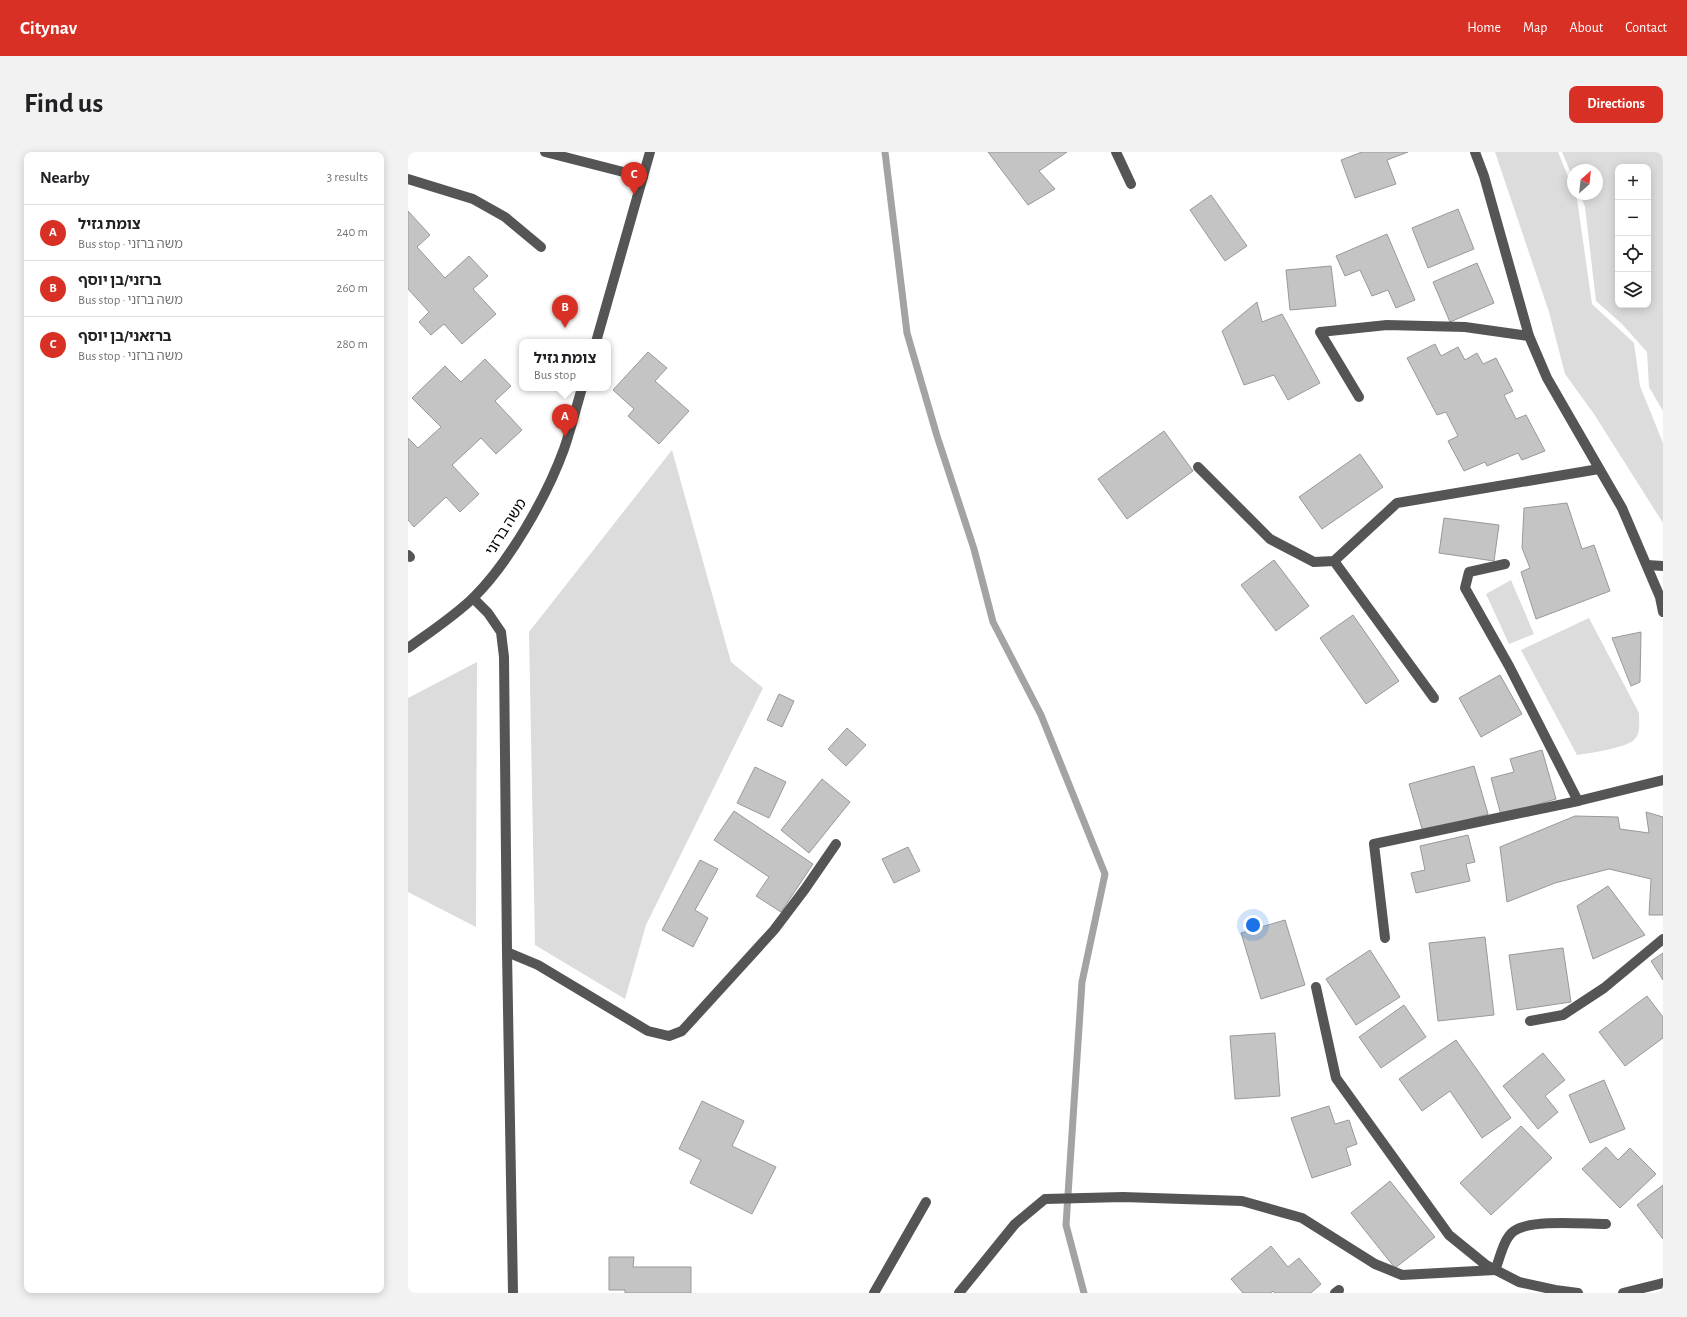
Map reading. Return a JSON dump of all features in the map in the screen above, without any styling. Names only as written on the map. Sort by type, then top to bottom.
[{"type":"street","points":[[545,152],[643,177]]},
{"type":"street","points":[[597,339],[650,152]]},
{"type":"street","points":[[1116,152],[1131,184]]},
{"type":"street","points":[[1474,152],[1484,176],[1529,336],[1547,378],[1622,508],[1660,597],[1663,612]]},
{"type":"street","points":[[408,179],[473,199],[505,217],[541,247]]},
{"type":"street","points":[[1359,396],[1320,332],[1387,325],[1465,327],[1529,336]]},
{"type":"street","name":"משה ברזני","points":[[408,648],[442,624],[473,598],[496,572],[516,543],[534,513],[564,450],[581,391]]},
{"type":"street","points":[[1198,467],[1270,539],[1314,562],[1334,561],[1397,503],[1599,469]]},
{"type":"street","points":[[1334,561],[1434,698]]},
{"type":"street","points":[[1505,564],[1470,572],[1465,588],[1509,666],[1578,801]]},
{"type":"street","points":[[1647,565],[1663,566]]},
{"type":"street","points":[[473,598],[488,613],[501,632],[504,657],[513,1293]]},
{"type":"street","points":[[1385,938],[1374,844],[1578,801],[1663,780]]},
{"type":"street","points":[[507,952],[538,965],[648,1031],[669,1036],[682,1031],[774,930],[836,844]]},
{"type":"street","points":[[1530,1021],[1563,1015],[1604,988],[1663,939]]},
{"type":"street","points":[[1316,987],[1336,1078],[1449,1235],[1486,1266],[1520,1282],[1555,1290],[1578,1293]]},
{"type":"street","points":[[959,1293],[1015,1224],[1045,1199],[1122,1197],[1242,1201],[1302,1218],[1375,1264],[1402,1275],[1496,1270]]},
{"type":"street","points":[[874,1293],[926,1202]]},
{"type":"street","points":[[1496,1270],[1506,1242],[1513,1231],[1531,1224],[1606,1224]]},
{"type":"street","points":[[1623,1293],[1663,1283]]},
{"type":"shaded area","points":[[1495,152],[1558,152],[1567,174],[1567,200],[1577,200],[1592,304],[1634,343],[1640,386],[1663,443],[1663,523],[1594,414],[1565,374],[1549,312]]},
{"type":"shaded area","points":[[1562,152],[1663,152],[1663,411],[1649,387],[1647,352],[1622,324],[1596,301],[1585,207],[1582,200],[1603,200],[1603,164],[1567,164]]},
{"type":"shaded area","points":[[672,450],[731,662],[763,688],[646,925],[625,999],[535,945],[529,632]]},
{"type":"shaded area","points":[[1511,580],[1534,634],[1509,644],[1486,594]]},
{"type":"shaded area","points":[[1589,618],[1639,713],[1639,727],[1638,734],[1630,743],[1607,750],[1577,755],[1521,650]]},
{"type":"shaded area","points":[[477,662],[476,927],[408,892],[408,698]]},
{"type":"building","points":[[988,152],[1067,152],[1039,171],[1055,189],[1028,205]]},
{"type":"building","points":[[1362,152],[1408,152],[1387,160],[1396,184],[1355,198],[1341,160]]},
{"type":"building","points":[[1211,195],[1247,246],[1225,261],[1190,210]]},
{"type":"building","points":[[1458,209],[1474,249],[1428,268],[1412,228]]},
{"type":"building","points":[[408,211],[430,235],[417,247],[445,278],[469,256],[488,276],[473,289],[496,314],[462,344],[444,324],[431,335],[419,322],[429,312],[408,289]]},
{"type":"building","points":[[1387,234],[1415,300],[1396,308],[1388,290],[1372,296],[1360,270],[1345,276],[1336,256]]},
{"type":"building","points":[[1477,263],[1494,303],[1450,322],[1433,282]]},
{"type":"building","points":[[1331,266],[1336,306],[1290,310],[1286,270]]},
{"type":"building","points":[[1257,302],[1262,322],[1282,314],[1320,383],[1288,400],[1274,375],[1244,385],[1222,331]]},
{"type":"building","points":[[1435,344],[1441,356],[1458,347],[1465,360],[1477,353],[1483,364],[1496,358],[1513,391],[1504,395],[1516,419],[1526,415],[1545,451],[1522,460],[1518,453],[1487,466],[1485,462],[1464,471],[1448,441],[1458,436],[1446,412],[1437,415],[1407,358]]},
{"type":"building","points":[[648,352],[667,368],[655,381],[689,411],[659,444],[628,416],[634,409],[613,390]]},
{"type":"building","points":[[485,359],[511,386],[495,401],[522,430],[496,454],[481,438],[452,465],[479,494],[460,512],[446,497],[414,527],[408,520],[408,438],[418,448],[441,427],[412,398],[445,366],[461,382]]},
{"type":"building","points":[[1164,431],[1193,471],[1127,519],[1098,479]]},
{"type":"building","points":[[1360,454],[1383,487],[1322,529],[1299,497]]},
{"type":"building","points":[[1567,503],[1582,549],[1594,545],[1610,591],[1536,619],[1521,572],[1530,568],[1522,548],[1524,508]]},
{"type":"building","points":[[1444,518],[1499,525],[1494,561],[1439,553]]},
{"type":"building","points":[[1274,560],[1309,606],[1276,631],[1241,585]]},
{"type":"building","points":[[1353,615],[1399,681],[1366,704],[1320,638]]},
{"type":"building","points":[[1641,632],[1640,682],[1631,686],[1612,638]]},
{"type":"building","points":[[1500,675],[1522,714],[1481,737],[1459,698]]},
{"type":"building","points":[[779,694],[794,701],[782,727],[767,720]]},
{"type":"building","points":[[847,728],[866,745],[846,766],[828,749]]},
{"type":"building","points":[[1542,750],[1556,799],[1501,815],[1491,778],[1514,772],[1510,759]]},
{"type":"building","points":[[1474,766],[1488,814],[1423,832],[1409,784]]},
{"type":"building","points":[[755,767],[786,782],[769,818],[737,803]]},
{"type":"building","points":[[822,779],[850,802],[809,853],[781,830]]},
{"type":"building","points":[[734,811],[813,864],[781,912],[756,896],[769,877],[714,840]]},
{"type":"building","points":[[1646,812],[1663,817],[1663,915],[1649,915],[1651,879],[1609,869],[1555,883],[1507,902],[1500,847],[1575,816],[1618,817],[1620,829],[1649,833]]},
{"type":"building","points":[[1468,835],[1475,862],[1466,864],[1470,881],[1416,893],[1411,873],[1425,870],[1420,846]]},
{"type":"building","points":[[908,847],[920,871],[894,883],[882,859]]},
{"type":"building","points":[[700,860],[718,869],[695,910],[708,918],[693,947],[662,930]]},
{"type":"building","points":[[1608,886],[1645,935],[1593,959],[1577,906]]},
{"type":"building","points":[[1285,920],[1305,985],[1261,999],[1241,933]]},
{"type":"building","points":[[1485,937],[1494,1015],[1438,1021],[1429,943]]},
{"type":"building","points":[[1563,948],[1571,1002],[1517,1010],[1509,955]]},
{"type":"building","points":[[1370,950],[1400,997],[1356,1025],[1326,979]]},
{"type":"building","points":[[1663,953],[1663,980],[1651,961]]},
{"type":"building","points":[[1647,996],[1663,1017],[1663,1038],[1625,1066],[1599,1032]]},
{"type":"building","points":[[1404,1005],[1426,1037],[1381,1068],[1359,1037]]},
{"type":"building","points":[[1275,1033],[1280,1096],[1235,1099],[1230,1036]]},
{"type":"building","points":[[1456,1040],[1511,1118],[1482,1138],[1450,1091],[1422,1111],[1399,1079]]},
{"type":"building","points":[[1543,1053],[1565,1080],[1545,1096],[1558,1112],[1538,1129],[1503,1086]]},
{"type":"building","points":[[1604,1080],[1625,1129],[1590,1143],[1569,1095]]},
{"type":"building","points":[[702,1101],[744,1121],[732,1146],[776,1167],[752,1214],[690,1183],[701,1160],[679,1149]]},
{"type":"building","points":[[1329,1106],[1335,1124],[1349,1120],[1357,1144],[1346,1148],[1351,1165],[1312,1178],[1291,1118]]},
{"type":"building","points":[[1521,1126],[1552,1158],[1491,1215],[1460,1183]]},
{"type":"building","points":[[1606,1147],[1618,1160],[1630,1148],[1656,1174],[1620,1208],[1582,1169]]},
{"type":"building","points":[[1390,1181],[1435,1237],[1395,1268],[1351,1213]]},
{"type":"building","points":[[1663,1185],[1663,1239],[1637,1205]]},
{"type":"building","points":[[1271,1246],[1288,1267],[1299,1258],[1321,1284],[1311,1293],[1275,1293],[1273,1291],[1271,1293],[1243,1293],[1231,1279]]},
{"type":"building","points":[[609,1257],[634,1257],[633,1267],[691,1267],[691,1293],[625,1293],[625,1290],[609,1290]]},
{"type":"waterway","points":[[885,152],[907,333],[937,436],[974,549],[993,622],[1041,715],[1105,874],[1082,982],[1066,1225],[1084,1293]]},
{"type":"place","name":"ברזאני/בן יוסף","points":[[634,195]]},
{"type":"place","name":"ברזני/בן יוסף","points":[[565,328]]},
{"type":"place","name":"צומת גזיל","points":[[565,437]]}]
